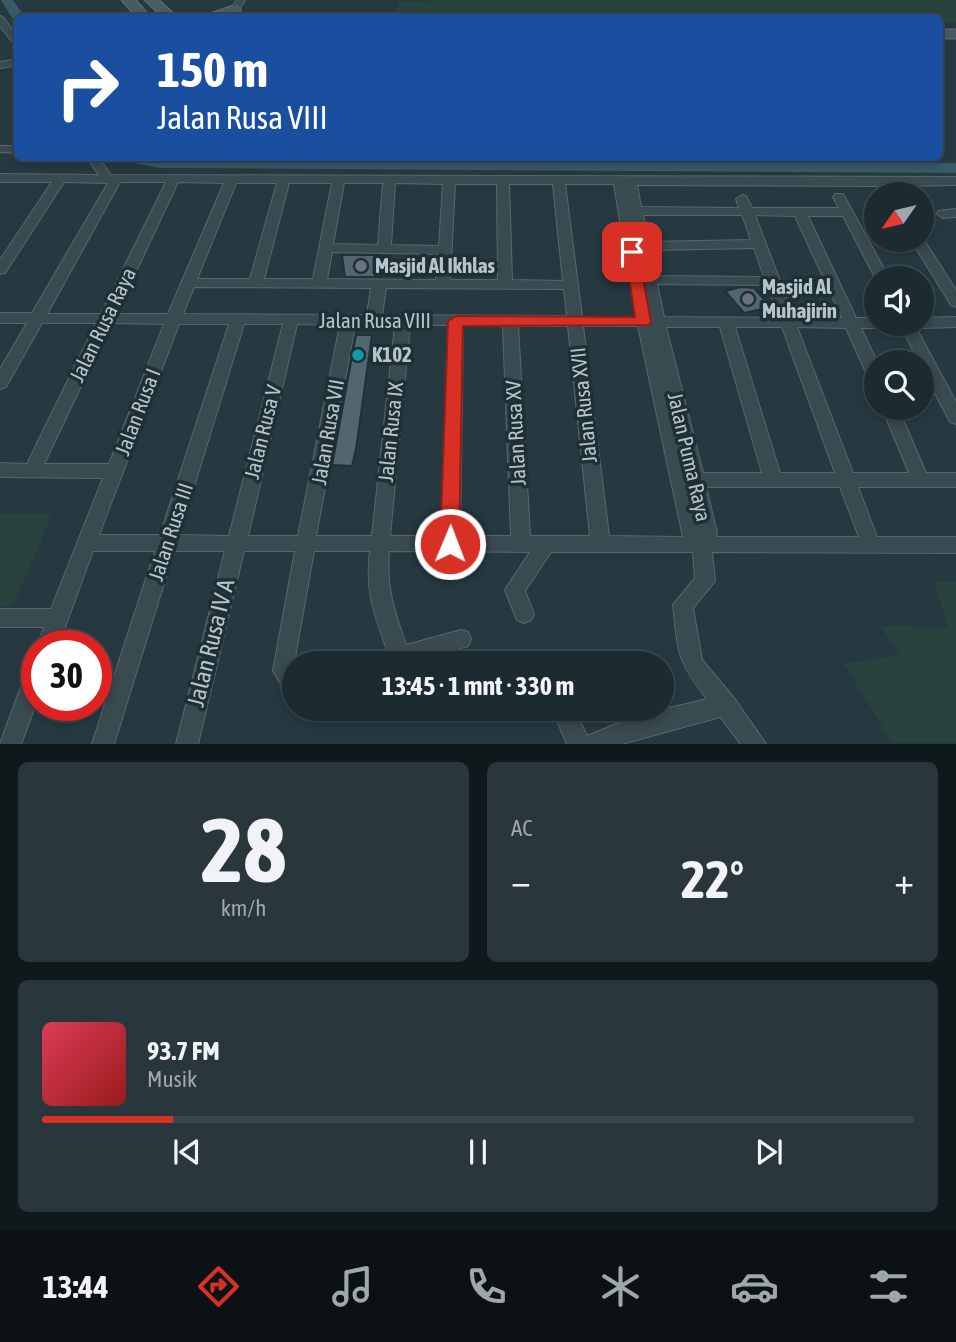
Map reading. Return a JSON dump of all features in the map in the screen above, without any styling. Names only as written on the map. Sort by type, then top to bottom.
[{"type":"main road","points":[[128,0],[141,14]]},
{"type":"main road","points":[[151,0],[167,14]]},
{"type":"street","points":[[0,19],[14,40]]},
{"type":"street","points":[[83,179],[96,161],[112,179]]},
{"type":"street","points":[[0,270],[60,179]]},
{"type":"street","points":[[0,383],[112,179]]},
{"type":"street","points":[[2,181],[174,179],[625,182],[742,197],[800,212],[847,212]]},
{"type":"street","name":"Jalan Rusa Raya","points":[[32,471],[174,179]]},
{"type":"street","name":"Jalan Rusa I","points":[[53,630],[230,180]]},
{"type":"street","points":[[256,283],[284,180]]},
{"type":"street","points":[[319,283],[339,180]]},
{"type":"street","points":[[384,250],[389,180]]},
{"type":"street","points":[[443,284],[449,181]]},
{"type":"street","points":[[503,181],[505,284]]},
{"type":"street","name":"Jalan Rusa XVII","points":[[559,181],[600,544]]},
{"type":"street","points":[[934,183],[956,181]]},
{"type":"street","points":[[625,182],[651,323]]},
{"type":"street","name":"Jalan Puma Raya","points":[[625,182],[636,211],[643,246],[649,279],[651,323],[691,533],[702,545],[708,533],[651,323]]},
{"type":"street","points":[[636,211],[742,197],[864,189]]},
{"type":"street","points":[[742,197],[871,545]]},
{"type":"street","points":[[839,197],[876,266]]},
{"type":"street","points":[[800,212],[864,353]]},
{"type":"street","points":[[643,246],[760,244]]},
{"type":"street","points":[[325,248],[445,250]]},
{"type":"street","points":[[925,252],[956,302]]},
{"type":"street","points":[[649,279],[773,281]]},
{"type":"street","points":[[188,283],[571,285]]},
{"type":"street","points":[[374,321],[379,284]]},
{"type":"street","name":"Jalan Rusa VIII","points":[[0,318],[864,323]]},
{"type":"street","name":"Jalan Rusa III","points":[[103,744],[238,320]]},
{"type":"street","name":"Jalan Rusa V","points":[[236,544],[292,320]]},
{"type":"street","name":"Jalan Rusa VII","points":[[286,651],[348,320]]},
{"type":"street","name":"Jalan Rusa IX","points":[[397,651],[377,587],[379,544],[403,321]]},
{"type":"street","points":[[450,544],[456,321]]},
{"type":"street","name":"Jalan Rusa XV","points":[[510,321],[521,544]]},
{"type":"street","points":[[934,323],[956,322]]},
{"type":"street","points":[[727,324],[774,479]]},
{"type":"street","points":[[913,336],[956,418]]},
{"type":"street","points":[[895,420],[920,479]]},
{"type":"street","points":[[0,470],[116,471]]},
{"type":"street","points":[[694,480],[956,480]]},
{"type":"street","points":[[88,543],[956,545]]},
{"type":"street","name":"Jalan Rusa IV A","points":[[187,744],[236,544]]},
{"type":"street","points":[[524,614],[515,590],[546,544]]},
{"type":"street","points":[[702,545],[705,581],[683,605],[689,654],[694,667],[755,744]]},
{"type":"street","points":[[0,618],[58,618]]},
{"type":"street","points":[[417,651],[461,639]]},
{"type":"street","points":[[594,744],[645,724],[726,705]]},
{"type":"street","points":[[9,744],[21,713]]},
{"type":"street","points":[[568,721],[579,744]]},
{"type":"green space","points":[[956,0],[956,22],[943,22],[943,14],[396,14],[398,2]]},
{"type":"green space","points":[[0,514],[52,515],[13,605],[0,605]]},
{"type":"green space","points":[[934,581],[956,582],[956,743],[892,743],[844,664],[901,655],[880,626],[948,628]]},
{"type":"building","name":"Masjid Al Ikhlas","points":[[342,255],[377,255],[381,277],[345,277]]},
{"type":"building","name":"Masjid Al Muhajirin","points":[[741,287],[754,288],[771,307],[744,313],[725,291]]},
{"type":"building","points":[[356,335],[372,335],[356,449],[352,466],[332,465]]},
{"type":"waterway","points":[[7,0],[16,14]]},
{"type":"waterway","points":[[150,161],[956,168]]},
{"type":"place","name":"Masjid Al Ikhlas","points":[[361,266]]},
{"type":"place","name":"Masjid Al Muhajirin","points":[[748,299]]},
{"type":"place","name":"K102","points":[[358,355]]},
{"type":"route","points":[[450,544],[456,321],[644,322],[632,252]]}]
